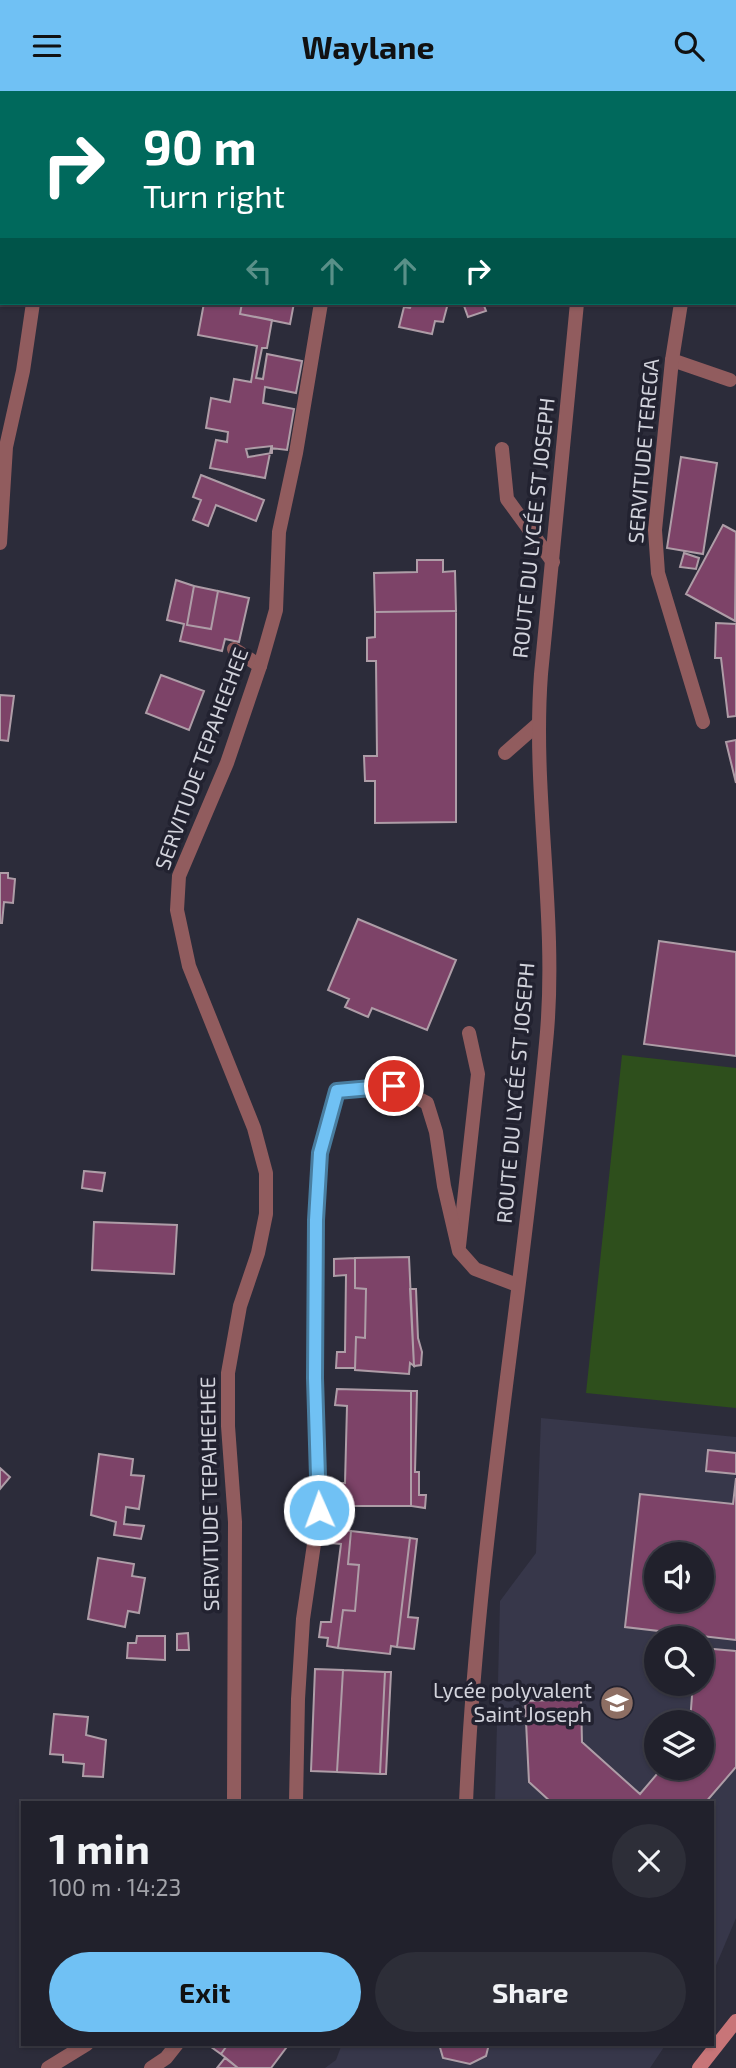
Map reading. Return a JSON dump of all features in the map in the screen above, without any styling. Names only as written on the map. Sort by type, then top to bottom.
[{"type":"street","points":[[0,543],[6,447],[23,371],[33,305]]},
{"type":"street","name":"SERVITUDE TEPAHEEHEE","points":[[234,1801],[235,1522],[228,1426],[228,1373],[240,1306],[258,1254],[266,1214],[266,1174],[254,1128],[189,965],[177,910],[179,876],[226,763],[260,666],[276,610],[279,532],[296,453],[321,305]]},
{"type":"street","name":"ROUTE DU LYCÉE ST JOSEPH","points":[[466,1801],[473,1681],[541,1093],[551,975],[550,916],[540,805],[538,724],[577,305]]},
{"type":"street","name":"SERVITUDE TEREGA","points":[[681,305],[655,530],[658,573],[703,722]]},
{"type":"street","points":[[673,360],[730,380]]},
{"type":"street","points":[[502,449],[507,499],[553,562]]},
{"type":"street","points":[[234,649],[260,666]]},
{"type":"street","points":[[505,754],[538,724]]},
{"type":"street","points":[[459,1251],[478,1074],[468,1033]]},
{"type":"street","points":[[296,1801],[303,1619],[319,1510],[315,1378],[316,1220],[320,1153],[337,1091],[394,1086],[427,1103],[436,1132],[444,1186],[459,1251],[475,1269],[517,1285]]},
{"type":"street","points":[[699,2068],[736,2021]]},
{"type":"street","points":[[48,2068],[83,2046]]},
{"type":"street","points":[[151,2068],[175,2046]]},
{"type":"shaded area","name":"Lycée polyvalent Saint Joseph","points":[[541,1418],[736,1437],[736,1918],[714,1970],[714,1801],[495,1801],[500,1601],[536,1553]]},
{"type":"shaded area","points":[[341,2046],[665,2046],[650,2068],[325,2068],[336,2060]]},
{"type":"green space","points":[[622,1055],[736,1068],[736,1408],[586,1393]]},
{"type":"building","points":[[204,305],[242,305],[240,314],[272,320],[267,348],[262,348],[256,378],[263,379],[267,354],[302,361],[296,393],[265,387],[263,403],[294,409],[287,450],[271,448],[265,478],[210,468],[216,440],[227,442],[228,432],[206,428],[211,398],[230,402],[234,379],[251,382],[257,346],[198,335]]},
{"type":"building","points":[[242,305],[294,305],[290,324],[240,314]]},
{"type":"building","points":[[411,305],[447,305],[443,322],[435,321],[432,334],[399,327],[404,307],[410,308]]},
{"type":"building","points":[[464,305],[484,305],[486,311],[468,317]]},
{"type":"building","points":[[272,446],[272,453],[248,457],[246,449]]},
{"type":"building","points":[[681,457],[717,463],[703,554],[667,548]]},
{"type":"building","points":[[201,475],[264,500],[256,521],[216,505],[208,526],[193,520],[201,500],[193,497]]},
{"type":"building","points":[[723,525],[736,532],[735,621],[686,594]]},
{"type":"building","points":[[684,553],[699,558],[696,569],[680,567]]},
{"type":"building","points":[[417,560],[443,560],[443,572],[455,571],[456,611],[375,612],[374,573],[417,572]]},
{"type":"building","points":[[176,580],[194,586],[187,625],[211,629],[218,591],[249,598],[239,642],[225,639],[222,651],[180,641],[184,624],[167,620]]},
{"type":"building","points":[[194,586],[218,591],[211,629],[187,625]]},
{"type":"building","points":[[456,611],[456,822],[375,823],[375,781],[365,781],[364,756],[377,756],[376,661],[367,661],[367,638],[375,637],[375,612]]},
{"type":"building","points":[[716,623],[736,624],[736,716],[728,717],[721,658],[715,658]]},
{"type":"building","points":[[161,675],[204,691],[189,730],[146,713]]},
{"type":"building","points":[[0,695],[14,696],[8,741],[0,740]]},
{"type":"building","points":[[736,740],[736,783],[726,742]]},
{"type":"building","points":[[0,873],[8,873],[8,878],[15,879],[13,903],[4,902],[2,923],[0,923]]},
{"type":"building","points":[[358,919],[456,960],[427,1030],[372,1008],[368,1017],[345,1007],[349,999],[328,990]]},
{"type":"building","points":[[659,941],[736,952],[736,1056],[644,1044]]},
{"type":"building","points":[[84,1171],[105,1173],[102,1191],[82,1188]]},
{"type":"building","points":[[94,1222],[177,1225],[174,1274],[92,1270]]},
{"type":"building","points":[[409,1257],[414,1366],[410,1363],[409,1374],[355,1370],[356,1337],[365,1338],[366,1289],[355,1288],[355,1258]]},
{"type":"building","points":[[355,1258],[355,1288],[366,1289],[365,1338],[356,1337],[355,1368],[336,1368],[337,1352],[345,1352],[346,1275],[334,1276],[334,1259]]},
{"type":"building","points":[[410,1289],[416,1289],[418,1338],[422,1352],[421,1365],[414,1366]]},
{"type":"building","points":[[337,1389],[411,1391],[411,1506],[351,1506],[352,1499],[332,1498],[333,1483],[345,1483],[347,1406],[335,1405]]},
{"type":"building","points":[[411,1391],[417,1391],[415,1472],[419,1472],[419,1495],[426,1495],[425,1508],[411,1506]]},
{"type":"building","points":[[708,1450],[736,1453],[736,1474],[706,1471]]},
{"type":"building","points":[[99,1454],[133,1459],[131,1475],[144,1476],[139,1509],[126,1507],[124,1524],[144,1526],[141,1539],[114,1535],[116,1522],[91,1515]]},
{"type":"building","points":[[0,1468],[10,1477],[0,1489]]},
{"type":"building","points":[[736,1478],[736,1640],[714,1637],[714,1626],[644,1626],[644,1629],[625,1627],[640,1494],[733,1504]]},
{"type":"building","points":[[333,1529],[351,1531],[348,1564],[359,1565],[355,1611],[343,1610],[338,1648],[327,1646],[328,1638],[319,1637],[321,1622],[331,1622],[341,1544],[331,1543]]},
{"type":"building","points":[[351,1531],[410,1538],[397,1647],[391,1646],[390,1654],[338,1648],[343,1610],[355,1611],[359,1565],[348,1564]]},
{"type":"building","points":[[410,1538],[417,1539],[408,1617],[418,1618],[414,1649],[397,1647]]},
{"type":"building","points":[[98,1558],[134,1564],[132,1576],[145,1578],[139,1613],[128,1611],[125,1627],[88,1619]]},
{"type":"building","points":[[188,1633],[189,1650],[177,1650],[177,1634]]},
{"type":"building","points":[[137,1636],[165,1636],[165,1660],[127,1658],[128,1643],[136,1643]]},
{"type":"building","points":[[714,1649],[736,1651],[736,1767],[707,1801],[550,1801],[529,1782],[525,1701],[581,1699],[582,1742],[640,1794],[652,1780],[714,1780],[714,1710],[691,1710],[692,1696],[714,1696]]},
{"type":"building","points":[[315,1669],[343,1670],[337,1772],[311,1771]]},
{"type":"building","points":[[343,1670],[385,1672],[380,1774],[337,1772]]},
{"type":"building","points":[[385,1672],[391,1672],[386,1774],[380,1774]]},
{"type":"building","points":[[54,1714],[88,1717],[86,1735],[106,1740],[103,1777],[83,1776],[84,1764],[63,1762],[63,1755],[50,1754]]},
{"type":"building","points":[[210,2046],[227,2046],[221,2054]]},
{"type":"building","points":[[227,2046],[288,2046],[271,2068],[238,2068],[221,2054]]},
{"type":"building","points":[[440,2046],[488,2046],[486,2056],[470,2064],[443,2058]]},
{"type":"building","points":[[225,2058],[238,2068],[217,2068]]},
{"type":"place","name":"Lycée polyvalent Saint Joseph","points":[[617,1703]]},
{"type":"route","points":[[319,1510],[315,1378],[316,1220],[320,1153],[337,1091],[394,1086]]}]
